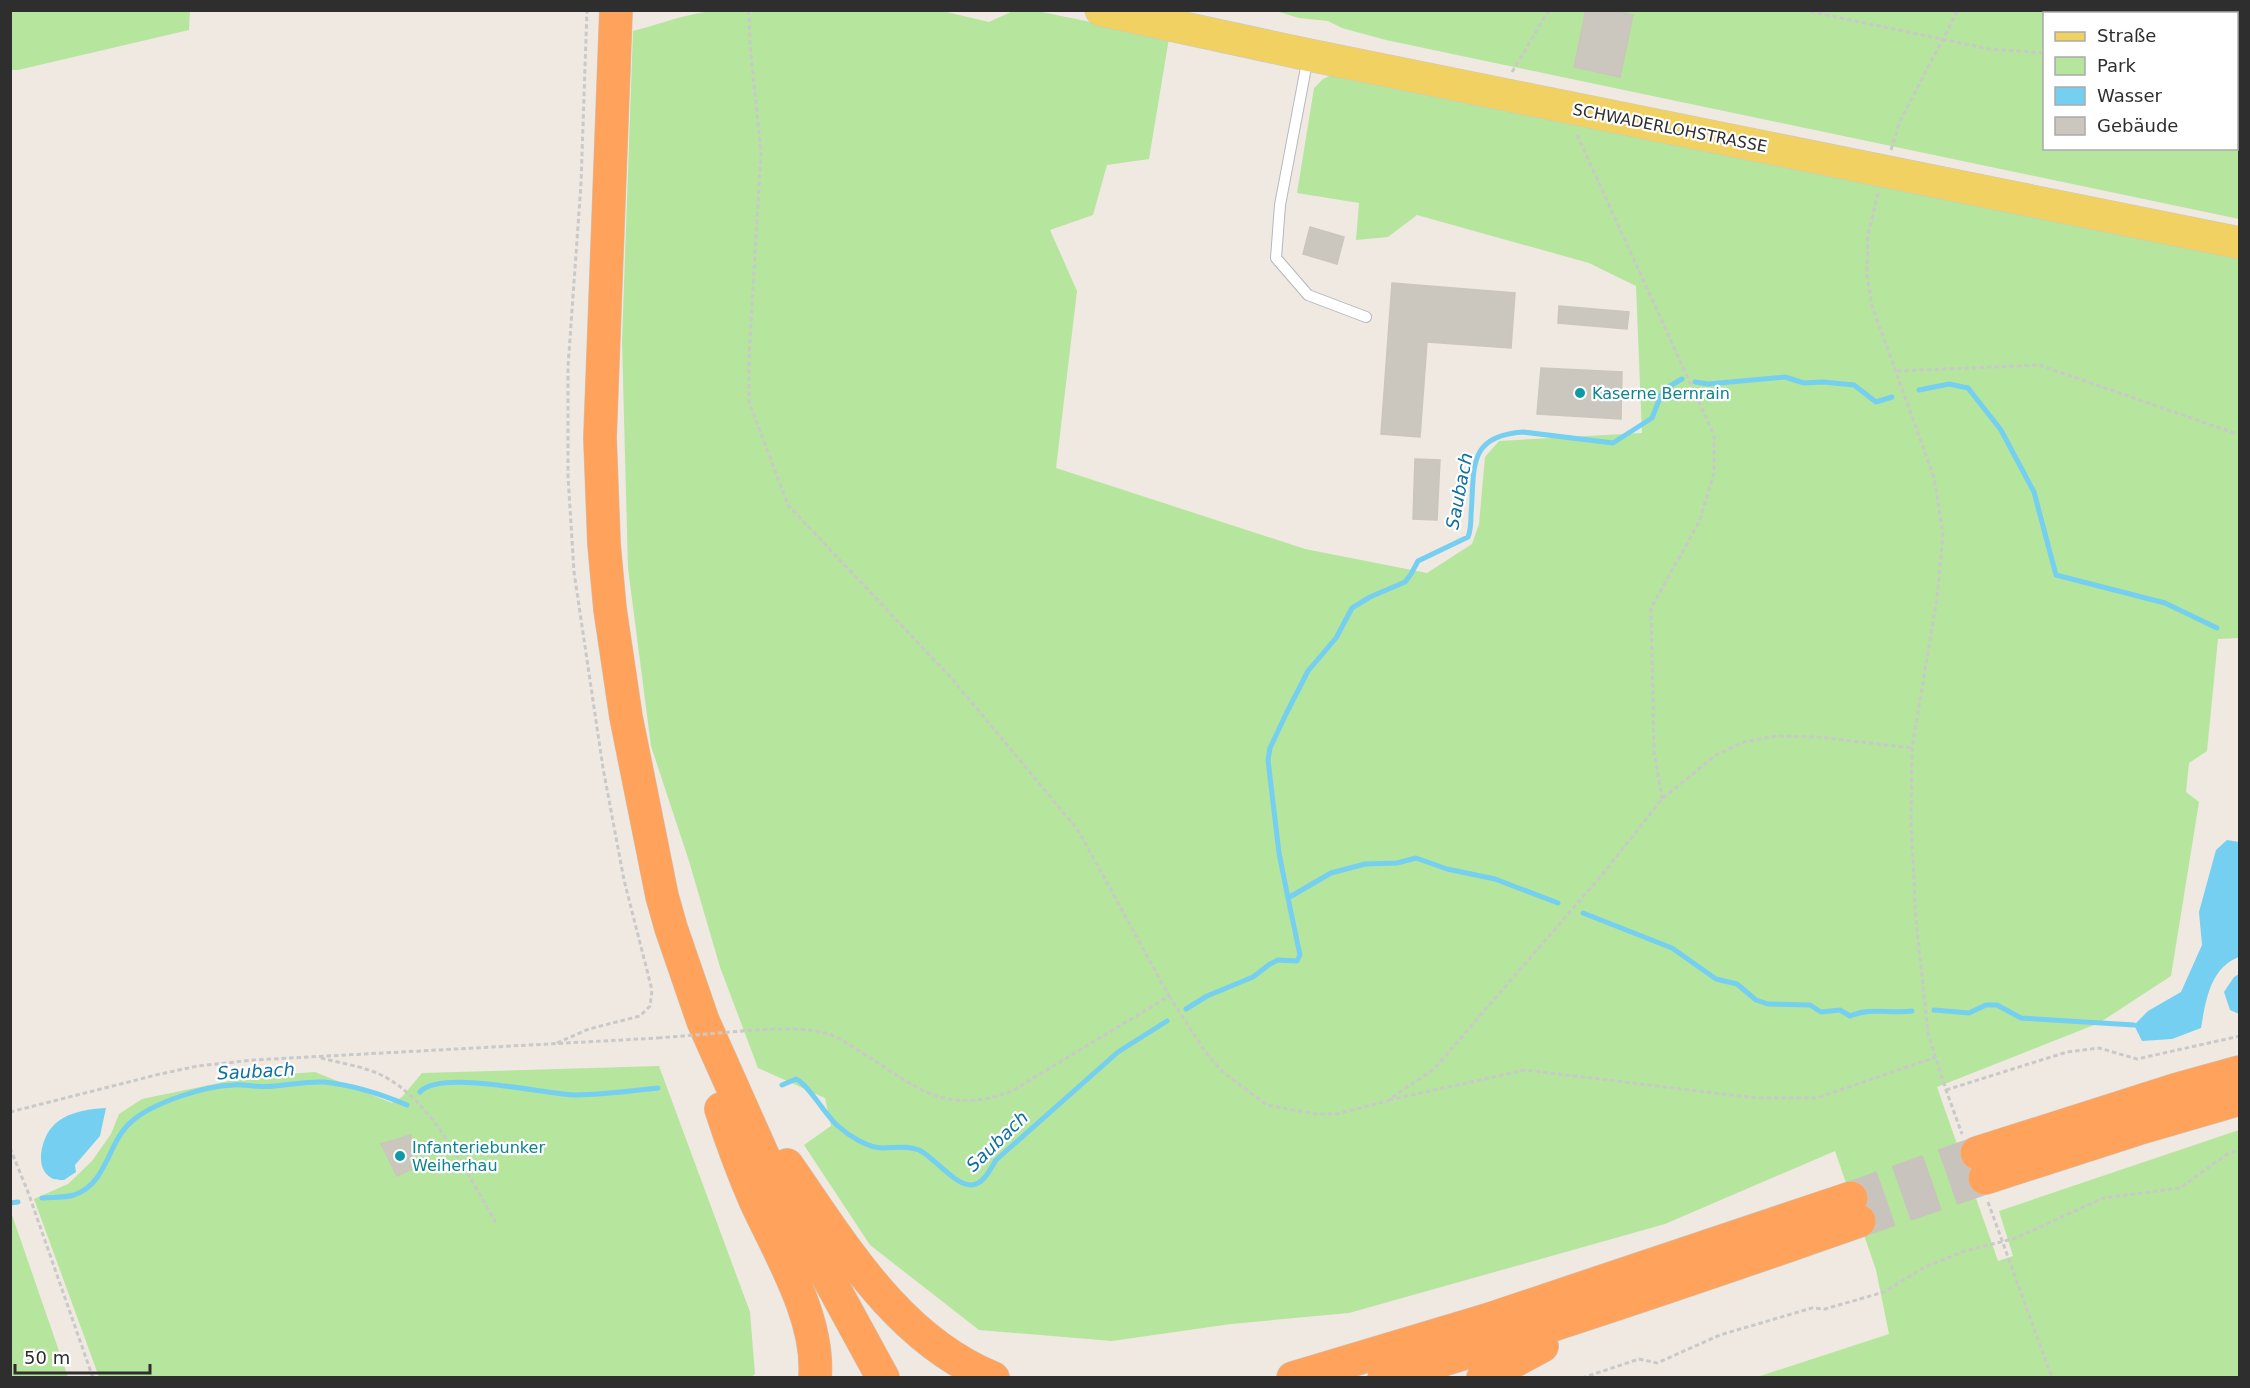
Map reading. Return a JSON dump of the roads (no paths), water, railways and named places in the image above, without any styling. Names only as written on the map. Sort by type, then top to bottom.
[{"type":"highway","points":[[616,10],[601,385],[601,489],[610,609],[626,717],[662,896],[729,1136],[809,1324],[815,1352],[815,1377]]},
{"type":"highway","points":[[640,791],[714,1004],[735,1057],[783,1160],[829,1249],[902,1377]]},
{"type":"highway","points":[[671,928],[704,1021],[753,1134],[844,1309],[883,1377]]},
{"type":"highway","points":[[2240,1072],[2165,1093],[1979,1168],[2137,1129],[2240,1099]]},
{"type":"highway","points":[[783,1160],[851,1257],[896,1311],[923,1336],[949,1355],[993,1377]]},
{"type":"highway","points":[[1293,1376],[1855,1210],[1654,1292],[1528,1352],[1483,1377]]},
{"type":"highway","points":[[1384,1377],[1480,1349],[1654,1292]]},
{"type":"main road","name":"SCHWADERLOHSTRASSE","points":[[1101,10],[1309,55],[2240,243]]},
{"type":"lane","points":[[1309,55],[1280,206],[1276,258],[1308,295],[1366,317]]},
{"type":"water","points":[[2227,840],[2239,842],[2239,957],[2222,969],[2211,986],[2201,1028],[2172,1039],[2142,1041],[2134,1025],[2148,1011],[2181,992],[2202,945],[2199,912],[2216,850]]},
{"type":"water","points":[[2239,974],[2239,1014],[2230,1010],[2224,992],[2234,977]]},
{"type":"water","points":[[106,1108],[100,1136],[75,1165],[76,1172],[64,1180],[50,1177],[42,1166],[41,1152],[53,1126],[71,1114]]},
{"type":"waterway","points":[[1695,382],[1708,384],[1785,377],[1804,383],[1854,385],[1876,402],[1892,397]]},
{"type":"waterway","name":"Saubach","points":[[1288,898],[1279,853],[1268,760],[1270,748],[1308,671],[1336,638],[1352,608],[1370,597],[1405,582],[1418,561],[1468,537],[1471,526],[1474,469],[1477,458],[1491,440],[1523,432],[1613,443],[1652,418],[1663,390],[1682,379]]},
{"type":"waterway","points":[[1919,390],[1949,384],[1968,388],[2001,430],[2034,492],[2056,575],[2165,603],[2217,628]]},
{"type":"waterway","name":"Saubach","points":[[1186,1009],[1207,996],[1253,977],[1278,960],[1297,961],[1300,955],[1288,898],[1331,873],[1365,864],[1397,863],[1416,858],[1447,869],[1495,879],[1558,903]]},
{"type":"waterway","points":[[1583,913],[1672,948],[1716,979],[1737,984],[1756,1000],[1768,1004],[1810,1005],[1821,1012],[1840,1010],[1850,1016],[1873,1011],[1912,1011]]},
{"type":"waterway","points":[[1934,1010],[1969,1013],[1986,1005],[1997,1005],[2021,1018],[2134,1025]]},
{"type":"waterway","name":"Saubach","points":[[782,1085],[796,1079],[801,1082],[833,1121],[859,1141],[883,1148],[914,1148],[959,1181],[972,1185],[984,1179],[996,1160],[1118,1052],[1167,1021]]},
{"type":"waterway","name":"Saubach","points":[[42,1198],[70,1196],[85,1189],[101,1172],[117,1141],[131,1122],[152,1108],[194,1092],[233,1085],[269,1086],[324,1082],[345,1085],[407,1105]]},
{"type":"waterway","name":"Saubach","points":[[420,1092],[431,1085],[448,1083],[493,1084],[575,1095],[658,1088]]},
{"type":"waterway","points":[[10,1203],[18,1202]]},
{"type":"tunnel","points":[[1851,1198],[1977,1153]]},
{"type":"tunnel","points":[[1859,1221],[1985,1178]]},
{"type":"place","name":"Kaserne Bernrain","points":[[1580,393]]},
{"type":"place","name":"Infanteriebunker Weiherhau","points":[[400,1156]]}]
